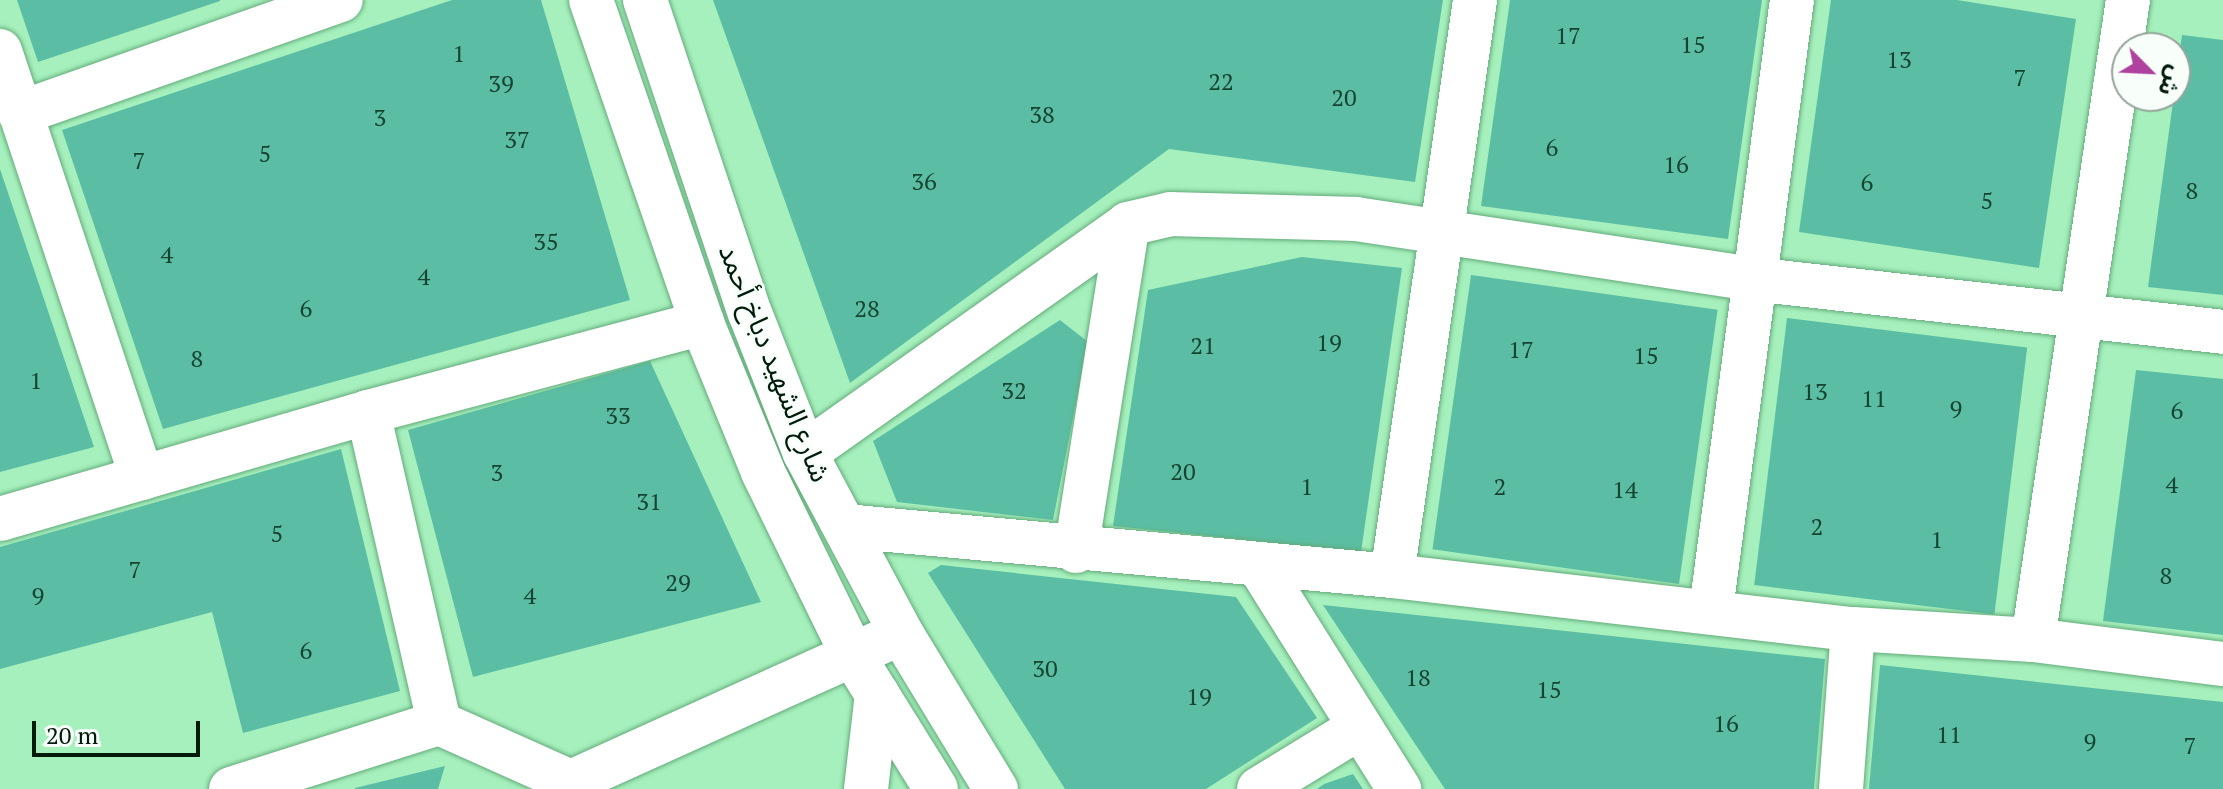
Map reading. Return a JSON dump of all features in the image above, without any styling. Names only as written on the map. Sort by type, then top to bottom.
[{"type":"street","points":[[20,113],[341,0]]},
{"type":"street","name":"شارع الشهيد دباخ أحمد","points":[[591,0],[702,323],[763,472],[852,654],[936,789]]},
{"type":"street","name":"شارع الشهيد دباخ أحمد","points":[[645,0],[750,313],[805,453],[901,633],[996,789]]},
{"type":"street","points":[[1392,576],[1475,0]]},
{"type":"street","points":[[1711,610],[1752,279],[1792,0]]},
{"type":"street","points":[[2033,640],[2128,0]]},
{"type":"street","points":[[0,51],[142,478]]},
{"type":"street","points":[[805,453],[1128,224],[1171,214],[1356,219],[1752,279],[2223,332]]},
{"type":"street","points":[[1076,551],[1128,224]]},
{"type":"street","points":[[0,519],[368,412],[702,323]]},
{"type":"street","points":[[368,412],[439,723]]},
{"type":"street","points":[[845,526],[1076,551],[1392,576],[1711,610],[1853,629],[2033,640],[2223,664]]},
{"type":"street","points":[[1258,564],[1399,789]]},
{"type":"street","points":[[1841,789],[1853,629]]},
{"type":"street","points":[[231,789],[439,723],[568,785],[901,633]]},
{"type":"street","points":[[866,789],[877,694]]},
{"type":"street","points":[[1259,789],[1359,728]]},
{"type":"building","points":[[17,0],[220,0],[220,1],[38,62]]},
{"type":"building","points":[[452,0],[541,0],[630,300],[163,429],[62,130]]},
{"type":"building","points":[[713,0],[1443,0],[1415,182],[1169,149],[850,383]]},
{"type":"building","points":[[1510,0],[1762,0],[1728,239],[1481,206]]},
{"type":"building","points":[[1831,0],[1957,0],[2076,19],[2039,268],[1799,232]]},
{"type":"building","points":[[2191,36],[2223,40],[2223,295],[2148,287],[2172,112],[2191,112]]},
{"type":"building","points":[[0,169],[94,447],[0,472]]},
{"type":"building","points":[[1302,257],[1402,268],[1361,552],[1113,526],[1148,290]]},
{"type":"building","points":[[1471,275],[1718,310],[1679,584],[1432,549]]},
{"type":"building","points":[[1787,318],[2027,347],[1994,614],[1754,585]]},
{"type":"building","points":[[1060,320],[1088,342],[1053,520],[897,502],[873,441]]},
{"type":"building","points":[[650,361],[761,602],[473,677],[408,430]]},
{"type":"building","points":[[2136,370],[2223,379],[2223,635],[2103,621]]},
{"type":"building","points":[[341,449],[400,691],[243,733],[212,612],[0,669],[0,547]]},
{"type":"building","points":[[941,565],[1236,597],[1317,718],[1206,789],[1065,789],[928,573]]},
{"type":"building","points":[[1323,605],[1825,659],[1814,789],[1445,789]]},
{"type":"building","points":[[1880,665],[2223,702],[2223,789],[1869,789]]},
{"type":"building","points":[[445,766],[438,789],[355,789],[355,788]]},
{"type":"building","points":[[1353,774],[1363,789],[1317,789],[1324,784]]}]
